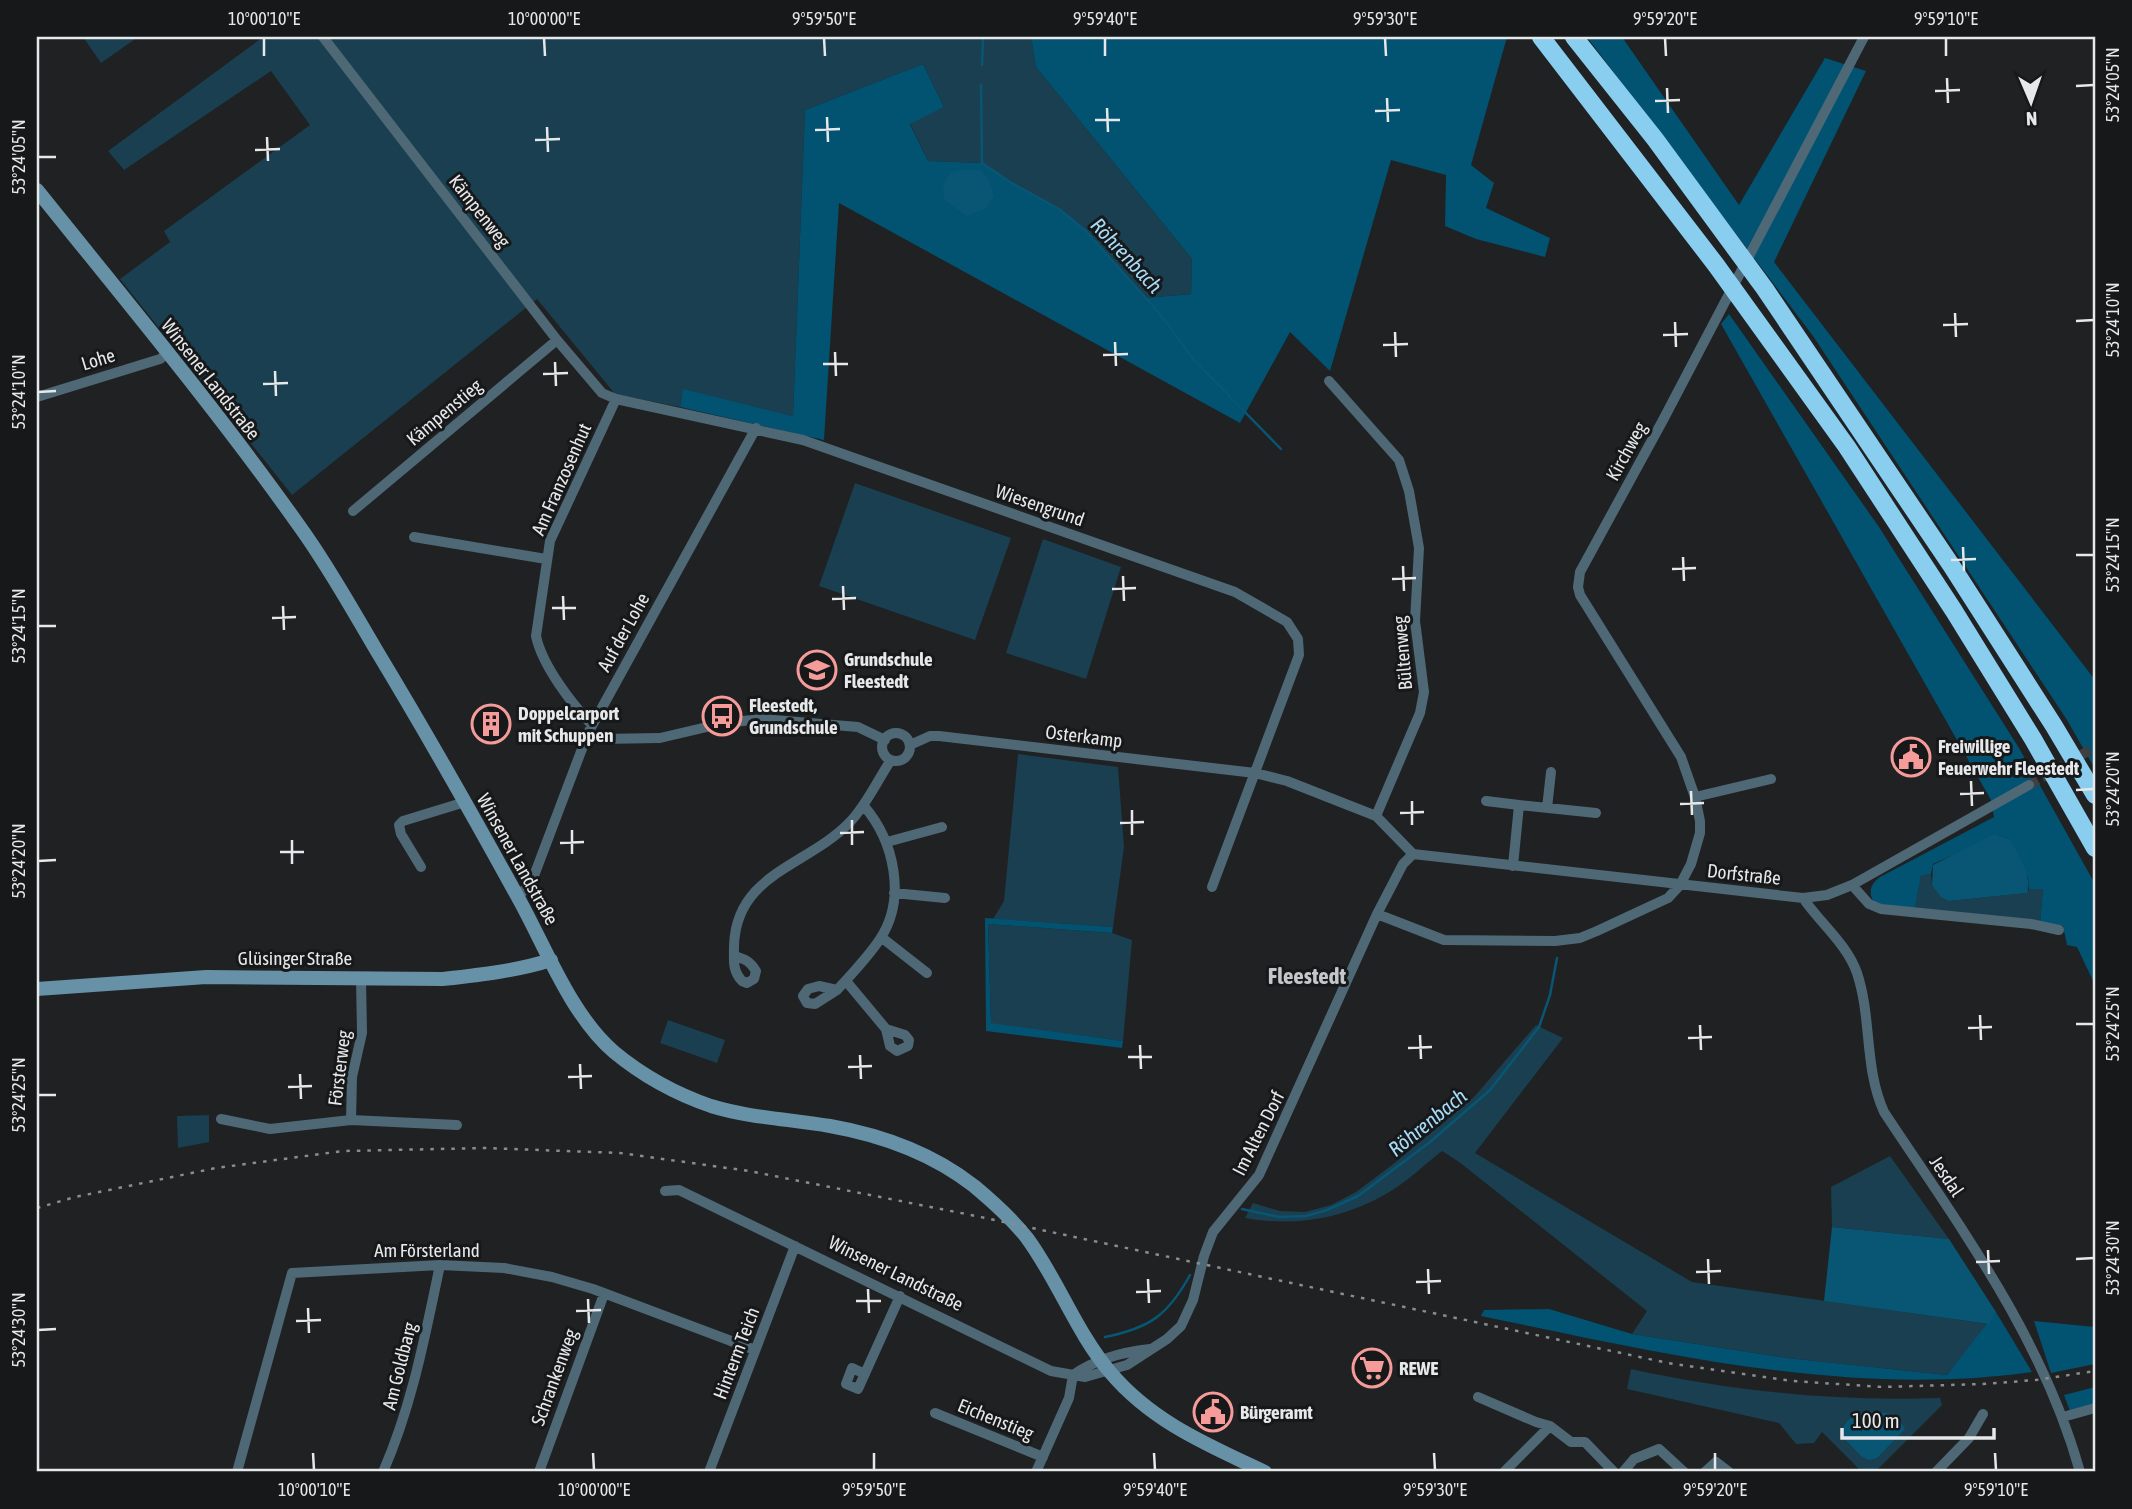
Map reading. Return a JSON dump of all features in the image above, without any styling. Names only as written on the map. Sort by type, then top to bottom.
[{"type":"highway","points":[[1541,37],[1730,285],[1847,447],[2033,739],[2095,848]]},
{"type":"highway","points":[[1574,37],[1744,259],[1944,554],[2095,795]]},
{"type":"street","name":"Kämpenweg","points":[[323,37],[557,340],[602,393],[616,399]]},
{"type":"street","name":"Kirchweg","points":[[1680,884],[1691,864],[1700,833],[1690,776],[1681,757],[1580,595],[1580,572],[1864,37]]},
{"type":"street","name":"Winsener Landstraße","points":[[37,190],[168,353],[304,531],[465,802],[551,960],[595,1032],[615,1053],[652,1079],[684,1096],[714,1107],[872,1135],[939,1163],[975,1187],[1026,1237],[1105,1365],[1135,1398],[1188,1436],[1265,1472]]},
{"type":"street","name":"Kämpenstieg","points":[[353,511],[557,340]]},
{"type":"street","name":"Lohe","points":[[37,397],[160,359],[168,353]]},
{"type":"street","name":"Bültenweg","points":[[1329,381],[1399,460],[1409,491],[1419,548],[1415,621],[1424,692],[1420,713],[1376,816]]},
{"type":"street","name":"Wiesengrund","points":[[616,399],[803,440],[1236,592],[1287,622],[1298,639],[1299,656],[1255,773]]},
{"type":"street","name":"Am Franzosenhut","points":[[590,729],[539,650],[536,636],[550,541],[616,399]]},
{"type":"street","name":"Auf der Lohe","points":[[518,897],[532,881],[590,729],[756,428]]},
{"type":"street","points":[[414,537],[546,559]]},
{"type":"street","name":"Osterkamp","points":[[590,729],[600,738],[660,738],[731,721],[762,719],[858,727],[885,740],[899,733],[906,737],[910,750],[903,759],[891,760]]},
{"type":"street","name":"Osterkamp","points":[[910,745],[930,736],[939,736],[1255,773],[1287,780],[1376,816],[1413,854]]},
{"type":"street","points":[[734,956],[735,930],[740,912],[749,897],[774,875],[849,824],[864,806],[891,760],[884,751],[885,740]]},
{"type":"street","points":[[1547,808],[1551,772]]},
{"type":"street","points":[[1212,887],[1255,773]]},
{"type":"street","points":[[1695,797],[1771,779]]},
{"type":"street","name":"Dorfstraße","points":[[1413,854],[1803,898],[1827,895],[1852,885],[2029,785]]},
{"type":"street","points":[[1486,801],[1596,813]]},
{"type":"street","points":[[421,866],[401,834],[399,825],[403,821],[465,802]]},
{"type":"street","points":[[1513,866],[1519,805]]},
{"type":"street","points":[[837,990],[881,937],[894,893],[894,869],[887,842],[864,806]]},
{"type":"street","points":[[887,842],[942,827]]},
{"type":"street","name":"Im Alten Dorf","points":[[1105,1365],[1127,1364],[1176,1332],[1186,1319],[1213,1232],[1259,1175],[1377,914],[1403,864],[1413,854]]},
{"type":"street","points":[[1377,914],[1444,940],[1555,941],[1580,938],[1597,932],[1668,898],[1680,884]]},
{"type":"street","points":[[1852,885],[1869,904],[1881,909],[2031,924],[2059,930]]},
{"type":"street","points":[[894,893],[945,898]]},
{"type":"street","name":"Jesdal","points":[[1803,898],[1847,951],[1857,973],[1863,997],[1873,1081],[1884,1112],[1995,1280],[2044,1371],[2063,1417],[2080,1472]]},
{"type":"street","points":[[881,937],[927,973]]},
{"type":"street","name":"Glüsinger Straße","points":[[37,989],[206,977],[443,979],[481,975],[551,960]]},
{"type":"street","name":"Försterweg","points":[[351,1120],[352,1077],[362,1033],[361,978]]},
{"type":"street","points":[[846,981],[886,1029]]},
{"type":"street","name":"Försterweg","points":[[221,1119],[270,1129],[351,1120],[457,1125]]},
{"type":"street","name":"Winsener Landstraße","points":[[665,1192],[679,1190],[1051,1371],[1085,1377],[1105,1365]]},
{"type":"street","name":"Hinterm Teich","points":[[709,1472],[795,1246]]},
{"type":"street","name":"Am Försterland","points":[[237,1472],[292,1273],[440,1265],[504,1268],[552,1277],[755,1350]]},
{"type":"street","name":"Am Goldbarg","points":[[383,1472],[399,1435],[412,1391],[440,1265]]},
{"type":"street","name":"Schrankenweg","points":[[538,1472],[604,1294]]},
{"type":"street","points":[[865,1374],[900,1296]]},
{"type":"street","points":[[1036,1472],[1069,1398],[1073,1374]]},
{"type":"street","points":[[1478,1397],[1550,1426],[1571,1442],[1585,1442],[1614,1472]]},
{"type":"street","points":[[2063,1417],[2095,1408]]},
{"type":"street","name":"Eichenstieg","points":[[935,1413],[1043,1457]]},
{"type":"street","points":[[1936,1472],[1969,1438],[1983,1414]]},
{"type":"street","points":[[1504,1472],[1550,1426]]},
{"type":"street","points":[[1623,1472],[1634,1459],[1659,1449],[1684,1472]]},
{"type":"street","points":[[1705,1472],[1716,1462],[1729,1472]]},
{"type":"shaded area","points":[[83,37],[138,37],[101,63]]},
{"type":"shaded area","points":[[263,37],[1031,37],[1036,67],[1192,259],[1191,294],[1145,298],[1086,231],[982,163],[928,161],[910,123],[944,107],[923,64],[805,110],[793,416],[683,390],[680,407],[615,394],[537,299],[292,495],[120,279],[170,242],[164,231],[310,125],[271,71],[124,170],[108,151]]},
{"type":"shaded area","points":[[1031,37],[1507,37],[1471,165],[1494,183],[1486,208],[1550,238],[1545,257],[1476,239],[1445,226],[1446,175],[1391,160],[1330,371],[1290,332],[1240,423],[839,203],[824,440],[680,407],[683,389],[793,416],[805,110],[923,64],[944,107],[910,124],[928,161],[982,163],[1059,209],[1086,231],[1145,298],[1191,294],[1192,259],[1036,67]]},
{"type":"shaded area","points":[[1587,37],[1622,37],[1739,205],[1825,58],[1866,71],[1774,262],[2095,680],[2095,769],[2067,720],[1813,336]]},
{"type":"shaded area","points":[[980,170],[988,179],[994,196],[985,209],[967,216],[944,200],[943,185],[951,172]]},
{"type":"shaded area","points":[[1729,314],[1879,527],[2019,748],[2095,884],[2095,985],[2077,947],[2067,945],[2063,926],[2040,922],[2043,889],[2029,889],[2028,878],[2010,839],[1998,835],[1933,864],[1931,874],[1921,875],[1915,909],[1884,906],[1873,901],[1871,888],[1880,877],[1994,817],[1991,800],[1721,324]]},
{"type":"shaded area","points":[[855,483],[1011,538],[975,640],[819,586]]},
{"type":"shaded area","points":[[1043,539],[1121,567],[1086,679],[1006,653]]},
{"type":"shaded area","points":[[1018,754],[1118,767],[1124,847],[1113,927],[993,919],[1004,901]]},
{"type":"shaded area","points":[[1992,835],[2010,839],[2026,873],[2027,893],[1949,901],[1941,897],[1932,885],[1933,865]]},
{"type":"shaded area","points":[[1921,874],[1931,874],[1932,885],[1949,901],[2043,889],[2040,922],[1915,909]]},
{"type":"shaded area","points":[[985,918],[1113,927],[1112,933],[988,924],[991,1023],[1123,1041],[1122,1048],[986,1031]]},
{"type":"shaded area","points":[[988,924],[1112,933],[1132,940],[1123,1041],[991,1024]]},
{"type":"shaded area","points":[[668,1020],[725,1040],[717,1063],[660,1043]]},
{"type":"shaded area","points":[[1536,1025],[1563,1038],[1475,1153],[1692,1282],[1989,1324],[1947,1375],[1787,1358],[1632,1334],[1647,1311],[1442,1151],[1393,1190],[1353,1210],[1300,1221],[1245,1218],[1253,1203],[1280,1211],[1305,1212],[1331,1205],[1356,1192],[1474,1097]]},
{"type":"shaded area","points":[[209,1115],[209,1142],[178,1148],[177,1116]]},
{"type":"shaded area","points":[[1890,1156],[1949,1239],[1832,1227],[1831,1187]]},
{"type":"shaded area","points":[[1832,1227],[1949,1239],[1996,1312],[1989,1324],[1824,1301]]},
{"type":"shaded area","points":[[1549,1309],[1632,1334],[1787,1358],[1947,1375],[1996,1312],[2032,1372],[1963,1379],[1893,1379],[1755,1368],[1617,1344],[1481,1316],[1484,1310]]},
{"type":"shaded area","points":[[2034,1321],[2095,1327],[2095,1364],[2051,1373]]},
{"type":"shaded area","points":[[1631,1369],[1784,1393],[1862,1398],[1940,1398],[1942,1405],[1875,1472],[1862,1472],[1822,1432],[1814,1443],[1796,1444],[1779,1423],[1627,1389]]},
{"type":"shaded area","points":[[2095,1387],[2095,1404],[2070,1411],[2064,1395]]},
{"type":"shaded area","points":[[1866,1411],[1889,1414],[1898,1419],[1905,1429],[1877,1458],[1869,1460],[1861,1456],[1841,1435],[1844,1425],[1850,1419]]},
{"type":"waterway","name":"Röhrenbach","points":[[982,65],[983,37]]},
{"type":"waterway","name":"Röhrenbach","points":[[981,85],[982,163],[1059,209],[1086,231],[1160,314],[1194,360],[1281,449]]},
{"type":"waterway","name":"Röhrenbach","points":[[1242,1209],[1279,1217],[1306,1216],[1327,1210],[1358,1196],[1430,1142],[1490,1090],[1539,1027],[1550,995],[1557,958]]},
{"type":"waterway","name":"Röhrenbach","points":[[1105,1337],[1134,1329],[1156,1318],[1174,1300],[1190,1275]]},
{"type":"tunnel","points":[[2029,785],[2095,747]]},
{"type":"railway","points":[[37,1208],[75,1197],[216,1168],[343,1151],[485,1148],[620,1153],[749,1171],[971,1215],[1668,1363],[1792,1381],[1883,1387],[1983,1384],[2036,1380],[2095,1371]]},
{"type":"place","name":"Grundschule Fleestedt","points":[[817,670]]},
{"type":"place","name":"Fleestedt, Grundschule","points":[[722,716]]},
{"type":"place","name":"Doppelcarport mit Schuppen","points":[[491,724]]},
{"type":"place","name":"Freiwillige Feuerwehr Fleestedt","points":[[1911,757]]},
{"type":"place","name":"REWE","points":[[1372,1368]]},
{"type":"place","name":"Bürgeramt","points":[[1213,1412]]},
{"type":"district","name":"Fleestedt","points":[[1307,976]]}]
